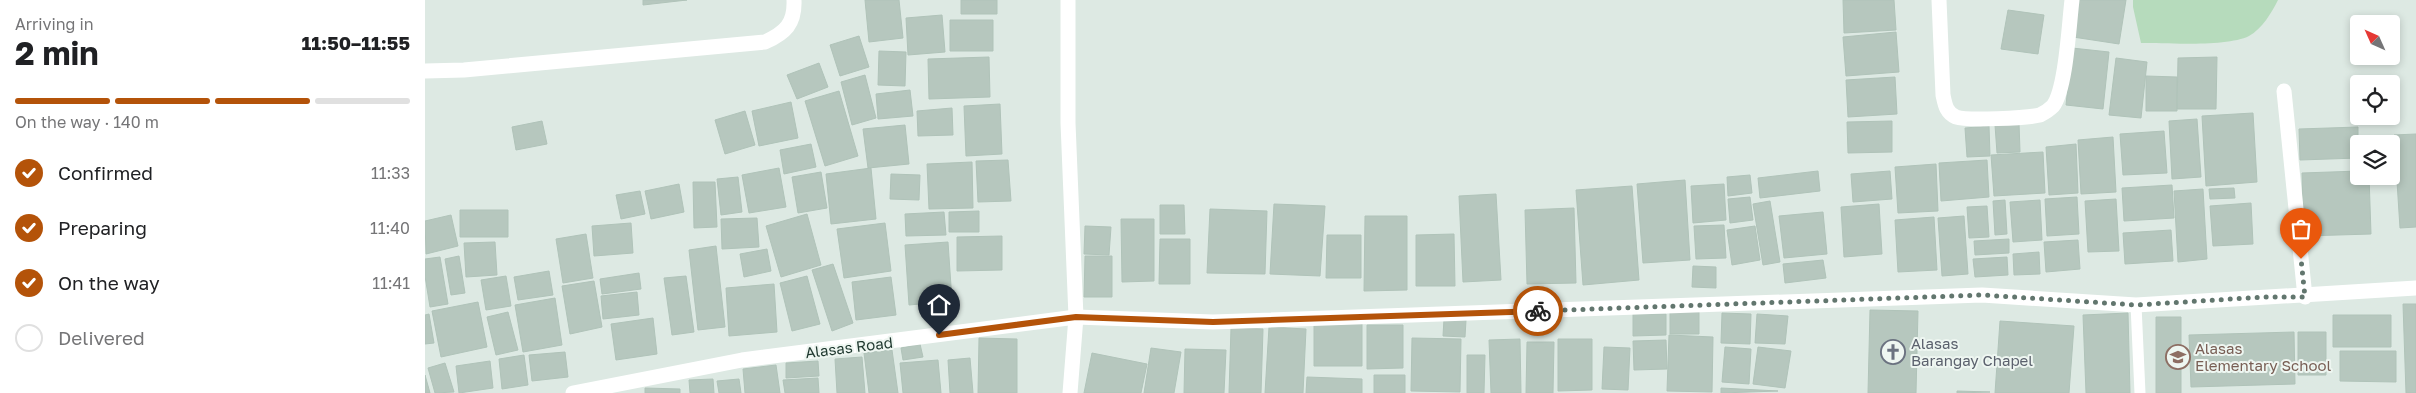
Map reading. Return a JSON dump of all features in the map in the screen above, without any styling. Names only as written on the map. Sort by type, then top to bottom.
[{"type":"street","points":[[425,71],[464,70],[765,42],[783,34],[790,22],[794,0]]},
{"type":"street","points":[[1068,0],[1068,123],[1076,317],[1070,393]]},
{"type":"street","points":[[1939,0],[1945,108],[1954,116],[1966,119],[2043,114],[2053,105],[2061,90],[2072,0]]},
{"type":"street","points":[[2284,91],[2305,297]]},
{"type":"street","name":"Alasas Road","points":[[573,393],[742,360],[1076,317],[1213,322],[1982,295],[2136,305],[2264,297],[2305,297],[2416,288]]},
{"type":"lane","points":[[2136,305],[2140,393]]},
{"type":"green space","points":[[2133,0],[2278,0],[2262,25],[2249,36],[2227,42],[2181,44],[2141,43]]},
{"type":"building","points":[[643,0],[687,0],[643,5]]},
{"type":"building","points":[[865,0],[899,0],[903,38],[869,42]]},
{"type":"building","points":[[961,0],[997,0],[997,14],[961,14]]},
{"type":"building","points":[[1843,0],[1894,0],[1896,30],[1844,33]]},
{"type":"building","points":[[2079,0],[2126,0],[2119,44],[2073,37]]},
{"type":"building","points":[[2008,10],[2044,15],[2038,54],[2001,49]]},
{"type":"building","points":[[942,15],[945,52],[908,55],[906,18]]},
{"type":"building","points":[[950,20],[993,20],[993,51],[950,51]]},
{"type":"building","points":[[1896,32],[1899,72],[1846,76],[1843,37]]},
{"type":"building","points":[[859,36],[869,67],[840,76],[830,45]]},
{"type":"building","points":[[2072,48],[2109,52],[2103,109],[2066,105]]},
{"type":"building","points":[[879,51],[906,52],[905,86],[878,85]]},
{"type":"building","points":[[989,57],[990,97],[929,99],[928,59]]},
{"type":"building","points":[[2217,57],[2216,109],[2177,109],[2178,58]]},
{"type":"building","points":[[2116,58],[2147,62],[2141,118],[2109,115]]},
{"type":"building","points":[[819,63],[828,87],[797,99],[787,75]]},
{"type":"building","points":[[865,75],[876,118],[852,125],[841,82]]},
{"type":"building","points":[[2146,76],[2177,77],[2177,111],[2146,111]]},
{"type":"building","points":[[1895,77],[1897,114],[1848,117],[1846,80]]},
{"type":"building","points":[[910,90],[913,116],[878,119],[876,94]]},
{"type":"building","points":[[839,91],[858,156],[825,166],[805,101]]},
{"type":"building","points":[[791,102],[798,138],[759,146],[752,111]]},
{"type":"building","points":[[1000,104],[1002,154],[966,156],[964,106]]},
{"type":"building","points":[[952,108],[953,135],[918,136],[917,111]]},
{"type":"building","points":[[745,111],[755,145],[725,154],[715,120]]},
{"type":"building","points":[[2253,113],[2257,182],[2206,186],[2202,116]]},
{"type":"building","points":[[2197,119],[2201,177],[2172,179],[2169,121]]},
{"type":"building","points":[[542,121],[547,144],[516,150],[512,127]]},
{"type":"building","points":[[1892,121],[1892,152],[1848,153],[1847,122]]},
{"type":"building","points":[[2019,123],[2020,152],[1997,153],[1995,125]]},
{"type":"building","points":[[905,125],[909,164],[868,168],[863,129]]},
{"type":"building","points":[[1989,126],[1990,156],[1967,157],[1965,128]]},
{"type":"building","points":[[2358,127],[2358,135],[2350,135],[2350,158],[2300,160],[2299,129]]},
{"type":"building","points":[[2164,131],[2167,173],[2123,175],[2120,134]]},
{"type":"building","points":[[2416,134],[2416,227],[2400,228],[2397,185],[2400,185],[2400,135],[2394,135]]},
{"type":"building","points":[[2113,137],[2116,192],[2081,194],[2078,140]]},
{"type":"building","points":[[811,144],[816,167],[784,174],[780,150]]},
{"type":"building","points":[[2076,144],[2078,193],[2049,195],[2046,147]]},
{"type":"building","points":[[2043,152],[2045,193],[1994,196],[1991,155]]},
{"type":"building","points":[[1008,160],[1011,201],[978,202],[976,161]]},
{"type":"building","points":[[1987,160],[1989,197],[1941,201],[1939,163]]},
{"type":"building","points":[[972,162],[973,208],[929,209],[927,164]]},
{"type":"building","points":[[1936,164],[1938,211],[1898,213],[1895,167]]},
{"type":"building","points":[[779,168],[786,207],[749,213],[742,175]]},
{"type":"building","points":[[871,168],[876,219],[831,224],[826,174]]},
{"type":"building","points":[[1818,171],[1820,191],[1760,198],[1758,178]]},
{"type":"building","points":[[1890,171],[1892,199],[1853,202],[1851,174]]},
{"type":"building","points":[[2350,171],[2350,185],[2369,185],[2371,234],[2304,236],[2302,173]]},
{"type":"building","points":[[821,172],[827,208],[798,213],[792,177]]},
{"type":"building","points":[[891,174],[920,175],[919,200],[890,199]]},
{"type":"building","points":[[1750,175],[1752,193],[1728,196],[1727,177]]},
{"type":"building","points":[[738,177],[742,212],[721,215],[717,179]]},
{"type":"building","points":[[1685,180],[1690,260],[1643,263],[1637,184]]},
{"type":"building","points":[[693,182],[715,182],[717,227],[694,228]]},
{"type":"building","points":[[679,184],[684,212],[651,219],[645,191]]},
{"type":"building","points":[[1724,184],[1726,220],[1693,223],[1691,186]]},
{"type":"building","points":[[2172,185],[2174,218],[2124,221],[2122,188]]},
{"type":"building","points":[[1632,186],[1639,280],[1583,285],[1576,190]]},
{"type":"building","points":[[2234,188],[2235,198],[2210,199],[2209,189]]},
{"type":"building","points":[[2203,189],[2207,259],[2178,262],[2174,191]]},
{"type":"building","points":[[640,191],[645,214],[621,219],[616,195]]},
{"type":"building","points":[[1496,194],[1501,280],[1463,282],[1459,196]]},
{"type":"building","points":[[1750,197],[1753,220],[1730,223],[1728,199]]},
{"type":"building","points":[[2077,197],[2079,234],[2047,236],[2045,199]]},
{"type":"building","points":[[2116,199],[2119,251],[2088,252],[2085,201]]},
{"type":"building","points":[[2005,200],[2007,234],[1995,235],[1993,201]]},
{"type":"building","points":[[2040,200],[2042,240],[2013,242],[2010,202]]},
{"type":"building","points":[[1770,201],[1780,262],[1763,265],[1753,204]]},
{"type":"building","points":[[2251,203],[2253,244],[2213,246],[2210,206]]},
{"type":"building","points":[[1274,204],[1325,206],[1320,276],[1270,274]]},
{"type":"building","points":[[1879,204],[1882,254],[1844,257],[1841,207]]},
{"type":"building","points":[[1160,205],[1184,205],[1185,234],[1160,234]]},
{"type":"building","points":[[1987,206],[1989,237],[1969,238],[1967,207]]},
{"type":"building","points":[[1574,208],[1576,283],[1527,284],[1525,210]]},
{"type":"building","points":[[1210,209],[1267,211],[1265,274],[1207,273]]},
{"type":"building","points":[[460,210],[508,210],[508,237],[460,237]]},
{"type":"building","points":[[979,211],[979,232],[949,232],[949,212]]},
{"type":"building","points":[[944,212],[946,235],[906,236],[905,214]]},
{"type":"building","points":[[1823,212],[1827,254],[1784,258],[1779,216]]},
{"type":"building","points":[[807,214],[821,265],[781,277],[766,226]]},
{"type":"building","points":[[451,215],[458,246],[426,254],[425,221]]},
{"type":"building","points":[[1365,216],[1407,216],[1407,290],[1364,291]]},
{"type":"building","points":[[1964,216],[1968,274],[1942,276],[1938,218]]},
{"type":"building","points":[[1934,217],[1937,270],[1898,272],[1895,220]]},
{"type":"building","points":[[757,218],[759,247],[722,249],[721,219]]},
{"type":"building","points":[[1121,219],[1154,219],[1154,281],[1122,282]]},
{"type":"building","points":[[631,223],[633,253],[594,256],[592,226]]},
{"type":"building","points":[[885,223],[891,271],[844,278],[837,229]]},
{"type":"building","points":[[1724,225],[1726,258],[1696,259],[1694,226]]},
{"type":"building","points":[[1085,226],[1111,227],[1109,255],[1084,254]]},
{"type":"building","points":[[1755,226],[1760,260],[1732,265],[1727,230]]},
{"type":"building","points":[[2171,230],[2173,261],[2125,264],[2123,233]]},
{"type":"building","points":[[586,234],[593,278],[563,283],[556,239]]},
{"type":"building","points":[[1454,234],[1455,286],[1416,286],[1416,235]]},
{"type":"building","points":[[1327,235],[1361,235],[1361,278],[1326,278]]},
{"type":"building","points":[[1002,236],[1002,270],[957,271],[957,237]]},
{"type":"building","points":[[1160,239],[1190,239],[1190,284],[1159,284]]},
{"type":"building","points":[[2009,239],[2009,253],[1975,255],[1974,241]]},
{"type":"building","points":[[2078,240],[2080,269],[2046,272],[2044,242]]},
{"type":"building","points":[[495,242],[497,275],[466,277],[464,243]]},
{"type":"building","points":[[948,242],[952,301],[909,305],[905,245]]},
{"type":"building","points":[[716,246],[725,327],[698,330],[689,250]]},
{"type":"building","points":[[767,249],[771,271],[744,277],[740,254]]},
{"type":"building","points":[[2039,252],[2040,274],[2014,275],[2013,254]]},
{"type":"building","points":[[459,256],[465,293],[451,295],[445,259]]},
{"type":"building","points":[[1085,256],[1112,256],[1112,297],[1084,297]]},
{"type":"building","points":[[440,257],[448,304],[430,307],[425,276],[425,259]]},
{"type":"building","points":[[2007,257],[2008,275],[1975,277],[1973,259]]},
{"type":"building","points":[[1823,260],[1826,278],[1785,283],[1783,264]]},
{"type":"building","points":[[833,264],[853,323],[832,331],[812,270]]},
{"type":"building","points":[[1693,266],[1716,267],[1716,288],[1692,287]]},
{"type":"building","points":[[549,271],[553,295],[518,300],[514,277]]},
{"type":"building","points":[[639,273],[641,289],[602,294],[600,279]]},
{"type":"building","points":[[506,276],[511,306],[486,310],[481,280]]},
{"type":"building","points":[[686,276],[694,332],[672,335],[664,278]]},
{"type":"building","points":[[807,276],[820,324],[792,331],[780,283]]},
{"type":"building","points":[[891,277],[896,315],[856,320],[852,282]]},
{"type":"building","points":[[594,281],[602,327],[570,334],[562,286]]},
{"type":"building","points":[[774,284],[777,332],[729,336],[726,288]]},
{"type":"building","points":[[637,292],[639,315],[603,319],[601,296]]},
{"type":"building","points":[[555,298],[562,345],[523,352],[515,305]]},
{"type":"building","points":[[478,302],[487,347],[441,357],[432,311]]},
{"type":"building","points":[[2403,304],[2416,304],[2416,393],[2406,393]]},
{"type":"building","name":"Alasas Barangay Chapel","points":[[1870,310],[1918,311],[1916,393],[1868,393]]},
{"type":"building","points":[[508,312],[518,350],[496,355],[487,317]]},
{"type":"building","points":[[1670,312],[1699,312],[1699,334],[1670,334]]},
{"type":"building","points":[[1722,313],[1751,314],[1750,344],[1721,343]]},
{"type":"building","points":[[2128,313],[2130,393],[2086,393],[2083,315]]},
{"type":"building","points":[[429,314],[434,343],[425,344],[425,315]]},
{"type":"building","points":[[1633,314],[1666,314],[1666,335],[1633,336]]},
{"type":"building","points":[[1757,314],[1788,316],[1785,344],[1755,343]]},
{"type":"building","points":[[2333,315],[2391,315],[2391,347],[2333,347]]},
{"type":"building","points":[[2156,317],[2181,317],[2181,393],[2156,393]]},
{"type":"building","points":[[653,318],[657,354],[616,360],[611,324]]},
{"type":"building","points":[[1444,319],[1466,320],[1465,337],[1443,336]]},
{"type":"building","points":[[1362,321],[1362,366],[1314,366],[1314,322]]},
{"type":"building","points":[[2000,321],[2074,326],[2069,393],[1995,393]]},
{"type":"building","points":[[1367,325],[1403,325],[1403,368],[1367,369]]},
{"type":"building","points":[[1269,327],[1306,329],[1303,393],[1265,393]]},
{"type":"building","points":[[1231,328],[1263,329],[1261,393],[1229,393]]},
{"type":"building","points":[[2294,332],[2295,384],[2191,387],[2189,335]]},
{"type":"building","points":[[2298,332],[2326,332],[2326,375],[2298,375]]},
{"type":"building","points":[[1669,335],[1713,337],[1712,392],[1667,391]]},
{"type":"building","points":[[979,338],[1017,339],[1017,393],[978,393]]},
{"type":"building","points":[[1412,338],[1461,339],[1460,392],[1411,391]]},
{"type":"building","points":[[1520,339],[1521,393],[1491,393],[1489,340]]},
{"type":"building","points":[[1558,339],[1592,339],[1592,390],[1558,391]]},
{"type":"building","points":[[1666,340],[1667,369],[1634,370],[1633,341]]},
{"type":"building","points":[[1527,342],[1554,342],[1553,393],[1526,393]]},
{"type":"building","points":[[920,344],[923,357],[903,360],[901,348]]},
{"type":"building","points":[[1604,347],[1630,348],[1628,390],[1602,389]]},
{"type":"building","points":[[1725,347],[1751,349],[1749,384],[1722,382]]},
{"type":"building","points":[[1758,347],[1791,351],[1785,388],[1753,384]]},
{"type":"building","points":[[1151,348],[1181,352],[1174,393],[1144,393]]},
{"type":"building","points":[[1185,349],[1226,350],[1224,393],[1184,393]]},
{"type":"building","points":[[892,350],[898,393],[869,393],[864,353]]},
{"type":"building","points":[[2340,351],[2396,351],[2396,382],[2340,381]]},
{"type":"building","points":[[565,352],[568,377],[532,381],[529,355]]},
{"type":"building","points":[[1092,353],[1147,364],[1141,393],[1084,393]]},
{"type":"building","points":[[524,355],[528,385],[502,389],[499,359]]},
{"type":"building","points":[[1467,355],[1485,355],[1484,393],[1467,393]]},
{"type":"building","points":[[862,357],[865,393],[837,393],[835,359]]},
{"type":"building","points":[[970,358],[973,393],[950,393],[948,360]]},
{"type":"building","points":[[938,360],[941,393],[903,393],[900,363]]},
{"type":"building","points":[[490,361],[493,388],[459,393],[456,366]]},
{"type":"building","points":[[818,361],[819,376],[786,378],[786,363]]},
{"type":"building","points":[[445,363],[454,392],[435,393],[428,368]]},
{"type":"building","points":[[776,365],[780,393],[745,393],[743,369]]},
{"type":"building","points":[[425,375],[430,393],[425,393]]},
{"type":"building","points":[[1374,375],[1405,375],[1405,393],[1374,393]]},
{"type":"building","points":[[1307,377],[1362,379],[1362,393],[1306,393]]},
{"type":"building","points":[[818,378],[819,393],[785,393],[783,380]]},
{"type":"building","points":[[713,379],[714,393],[690,393],[689,380]]},
{"type":"building","points":[[739,379],[741,393],[719,393],[717,381]]},
{"type":"building","points":[[645,388],[680,389],[680,393],[645,393]]},
{"type":"building","points":[[1721,388],[1778,391],[1721,393]]},
{"type":"building","points":[[1957,391],[1990,392],[1957,393]]},
{"type":"way so far","points":[[1538,311],[1982,295],[2136,305],[2264,297],[2305,297],[2301,259]]},
{"type":"place","name":"Alasas Barangay Chapel","points":[[1893,352]]},
{"type":"place","name":"Alasas Elementary School","points":[[2178,357]]},
{"type":"route","points":[[939,335],[1076,317],[1213,322],[1538,311]]}]
